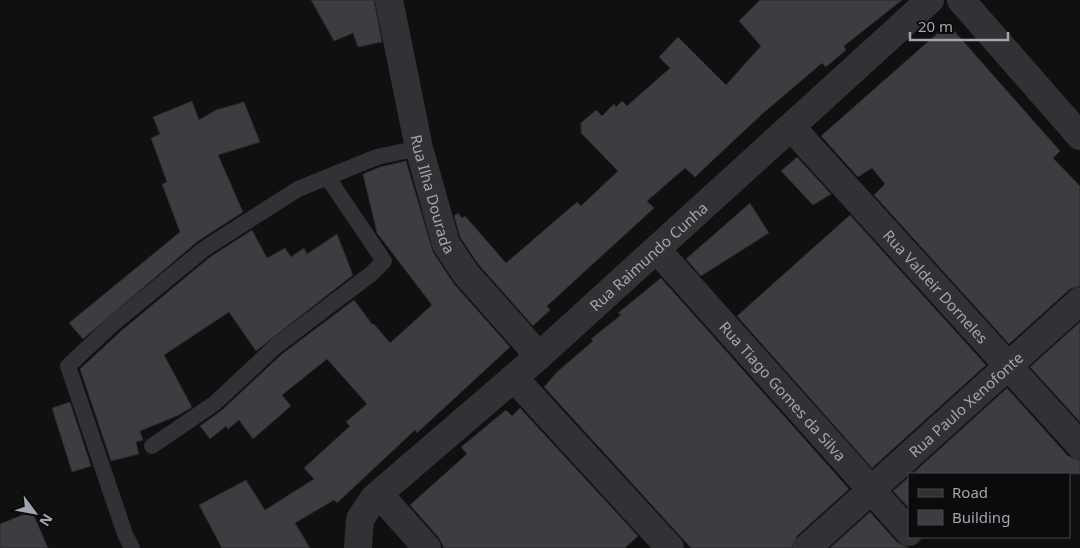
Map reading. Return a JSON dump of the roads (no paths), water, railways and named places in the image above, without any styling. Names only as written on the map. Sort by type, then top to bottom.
[{"type":"street","name":"Rua Ilha Dourada","points":[[389,0],[419,148],[446,244],[466,274],[540,356]]},
{"type":"street","name":"Rua Raimundo Cunha","points":[[372,502],[540,356],[930,0]]},
{"type":"street","points":[[961,0],[1080,136]]},
{"type":"street","name":"Rua Valdeir Dorneles","points":[[792,128],[1080,445]]},
{"type":"street","name":"Rua Tiago Gomes da Silva","points":[[657,250],[870,491],[908,531]]},
{"type":"street","name":"Rua Paulo Xenofonte","points":[[807,548],[1080,301]]},
{"type":"street","points":[[514,378],[670,548]]},
{"type":"street","points":[[358,548],[360,519],[372,502],[427,548]]},
{"type":"street","points":[[914,538],[924,548]]},
{"type":"lane","points":[[132,548],[125,534],[68,366],[114,323],[204,249],[298,189],[377,157],[419,148]]},
{"type":"lane","points":[[152,446],[215,403],[276,346],[371,274],[384,261],[328,178]]}]
